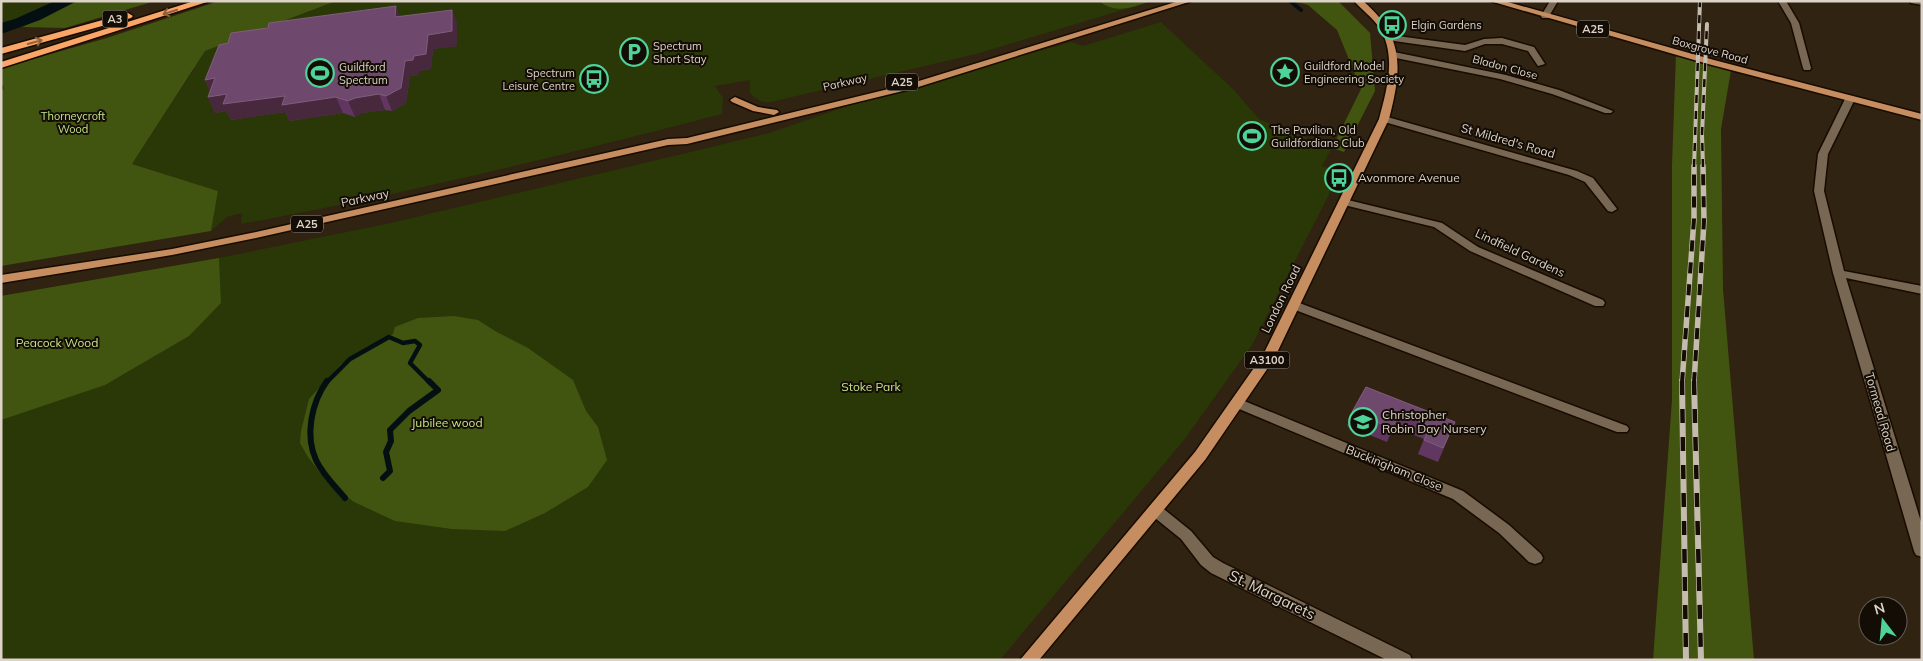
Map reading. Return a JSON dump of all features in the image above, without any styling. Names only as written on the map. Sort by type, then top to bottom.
[{"type":"highway","name":"A3","points":[[18,54],[55,36],[174,1]]},
{"type":"highway","name":"A3","points":[[1,51],[18,54],[136,24],[205,1]]},
{"type":"highway","points":[[1,63],[18,54]]},
{"type":"main road","name":"Parkway","points":[[3,279],[172,252],[405,203],[668,142],[687,141],[912,86],[1188,1]]},
{"type":"main road","name":"London Road","points":[[1028,660],[1200,456],[1269,356],[1384,118],[1392,92],[1394,55],[1390,38],[1368,5],[1358,1]]},
{"type":"main road","name":"Boxgrove Road","points":[[1494,1],[1692,57],[1922,117]]},
{"type":"main road","name":"Parkway","points":[[668,142],[682,134],[1029,50]]},
{"type":"main road","points":[[735,100],[750,107],[774,112]]},
{"type":"street","points":[[1545,16],[1554,1]]},
{"type":"street","points":[[1782,1],[1794,23],[1807,68]]},
{"type":"street","points":[[1914,1],[1922,3]]},
{"type":"street","points":[[1390,38],[1461,48],[1469,48],[1484,42],[1502,41],[1531,49],[1541,64]]},
{"type":"street","name":"Bladon Close","points":[[1394,55],[1438,62],[1502,76],[1576,98],[1608,111]]},
{"type":"street","name":"Tormead Road","points":[[1850,99],[1831,134],[1820,167],[1819,191],[1839,273],[1922,551]]},
{"type":"street","name":"St Mildred's Road","points":[[1384,118],[1573,172],[1589,180],[1612,209]]},
{"type":"street","name":"Lindfield Gardens","points":[[1344,202],[1438,225],[1481,252],[1599,303]]},
{"type":"street","points":[[1839,273],[1922,290]]},
{"type":"street","points":[[1294,305],[1622,429]]},
{"type":"street","name":"Buckingham Close","points":[[1236,403],[1458,494],[1504,528],[1535,558]]},
{"type":"street","name":"St. Margarets","points":[[1155,510],[1186,535],[1207,561],[1217,568],[1404,660]]},
{"type":"green space","points":[[1,1],[55,1],[15,19],[1,23]]},
{"type":"green space","points":[[77,1],[155,1],[65,28],[22,27]]},
{"type":"green space","name":"Thorneycroft Wood","points":[[219,1],[336,1],[205,51],[132,164],[218,191],[211,231],[1,266],[1,93],[4,88],[1,82],[1,68],[107,38]]},
{"type":"green space","points":[[336,1],[1153,1],[976,54],[771,102],[757,99],[750,93],[750,80],[715,86],[723,98],[722,114],[543,159],[302,213],[241,224],[242,213],[227,217],[211,231],[218,191],[132,164],[194,69],[1,93],[3,86],[1,82],[266,28]]},
{"type":"green space","points":[[1099,1],[1151,1],[1118,9]]},
{"type":"green space","points":[[1294,1],[1338,1],[1370,33],[1375,91],[1344,152],[1332,148],[1361,89],[1337,30],[1308,5]]},
{"type":"green space","name":"Stoke Park","points":[[1161,22],[1234,90],[1259,119],[1332,148],[1322,166],[1341,171],[1252,345],[1184,440],[1000,660],[1,660],[1,296],[219,258],[386,224],[653,161],[769,133],[868,99],[1071,42],[1083,46]]},
{"type":"green space","points":[[1676,54],[1731,70],[1721,129],[1723,289],[1754,660],[1653,660],[1672,400],[1672,165]]},
{"type":"green space","name":"Peacock Wood","points":[[219,258],[221,303],[189,336],[105,385],[1,420],[1,296]]},
{"type":"green space","name":"Jubilee wood","points":[[454,316],[478,320],[528,348],[573,380],[586,411],[598,427],[607,460],[588,487],[545,513],[505,531],[452,529],[395,521],[354,502],[328,483],[300,443],[309,399],[341,364],[393,334],[395,327],[418,318]]},
{"type":"shaded area","points":[[55,1],[77,1],[40,20],[1,34],[1,23],[15,19]]},
{"type":"building","name":"Guildford Spectrum","points":[[396,6],[395,17],[452,10],[452,31],[428,35],[426,54],[414,56],[413,60],[405,61],[401,88],[386,96],[379,94],[348,101],[336,97],[282,105],[285,96],[223,104],[227,94],[208,97],[215,78],[205,80],[219,45],[228,43],[231,33],[268,28],[269,23]]},
{"type":"building","points":[[1366,387],[1455,422],[1443,448],[1424,440],[1431,426],[1400,413],[1392,428],[1352,412]]},
{"type":"waterway","points":[[1290,1],[1301,10]]},
{"type":"waterway","points":[[326,383],[350,359],[389,337],[403,343],[415,341],[420,345],[410,363],[430,383]]},
{"type":"waterway","points":[[327,381],[317,399],[311,420],[311,441],[316,460],[345,498]]},
{"type":"waterway","points":[[383,478],[390,471],[386,452],[391,441],[390,430],[409,411],[438,390],[429,381]]},
{"type":"railway","points":[[1694,167],[1700,1]]},
{"type":"railway","points":[[1703,167],[1702,134],[1707,24]]},
{"type":"railway","points":[[1694,382],[1704,221],[1703,166]]},
{"type":"railway","points":[[1682,383],[1694,219],[1694,167]]},
{"type":"railway","points":[[1694,382],[1701,660]]},
{"type":"railway","points":[[1682,383],[1686,660]]},
{"type":"place","name":"Elgin Gardens","points":[[1392,25]]},
{"type":"place","name":"Spectrum Short Stay","points":[[634,52]]},
{"type":"place","name":"Guildford Model Engineering Society","points":[[1285,72]]},
{"type":"place","name":"Guildford Spectrum","points":[[320,73]]},
{"type":"place","name":"Spectrum Leisure Centre","points":[[594,79]]},
{"type":"place","name":"The Pavilion, Old Guildfordians Club","points":[[1252,136]]},
{"type":"place","name":"Avonmore Avenue","points":[[1339,178]]},
{"type":"place","name":"Christopher Robin Day Nursery","points":[[1363,422]]}]
